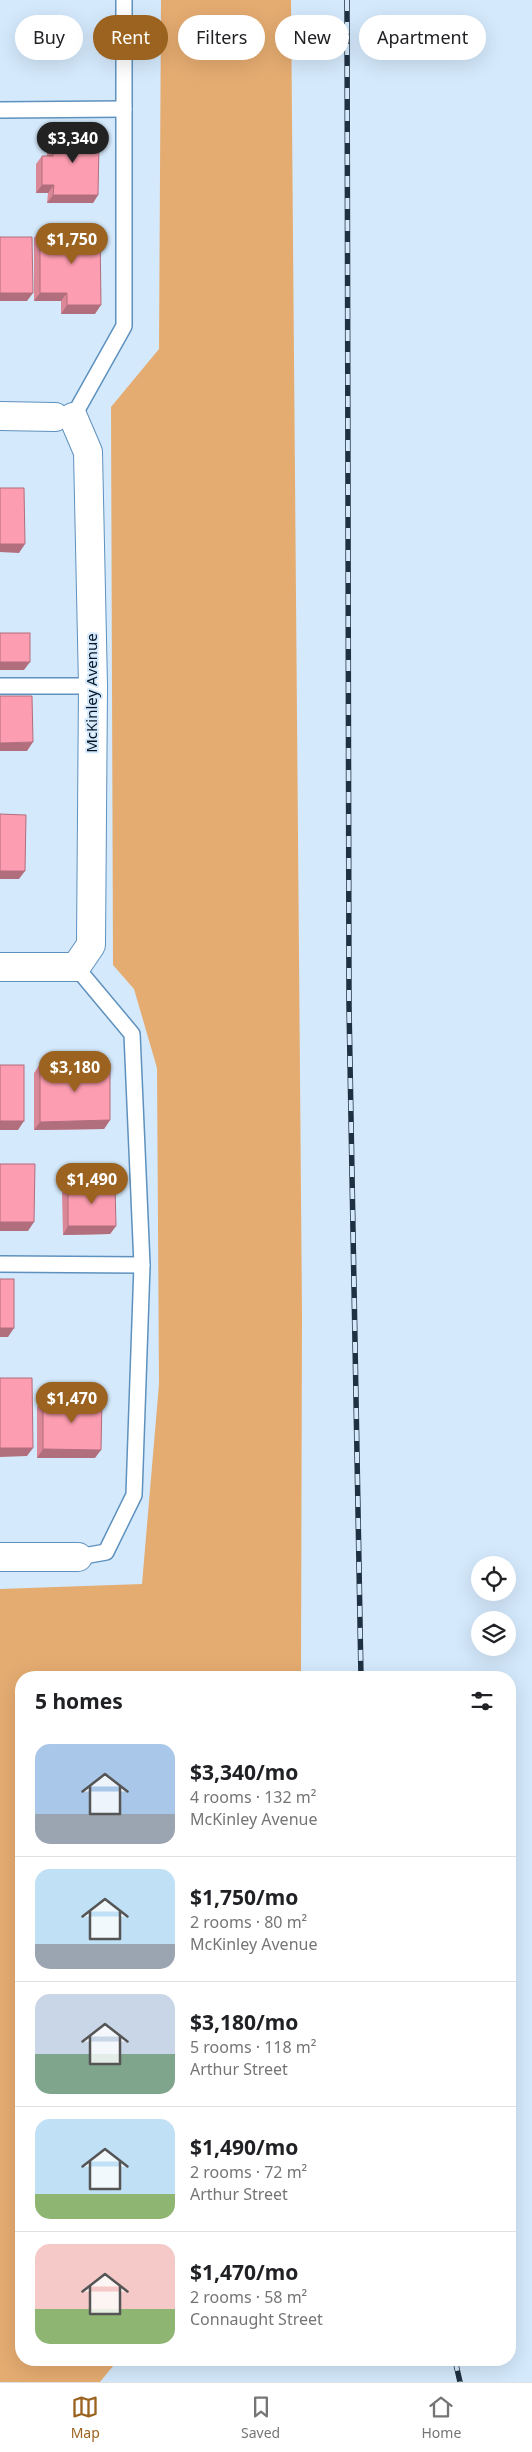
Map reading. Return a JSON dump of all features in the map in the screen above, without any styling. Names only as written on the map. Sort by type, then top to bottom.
[{"type":"street","points":[[0,416],[64,417]]},
{"type":"street","name":"McKinley Avenue","points":[[64,417],[88,452],[93,686],[91,945],[76,967]]},
{"type":"street","points":[[0,967],[76,967]]},
{"type":"street","points":[[0,1557],[78,1557]]},
{"type":"lane","points":[[64,417],[124,326],[124,0]]},
{"type":"lane","points":[[0,110],[124,109]]},
{"type":"lane","points":[[0,686],[93,686]]},
{"type":"lane","points":[[76,967],[132,1034],[142,1265],[134,1495],[106,1552],[78,1557]]},
{"type":"lane","points":[[0,1264],[142,1265]]},
{"type":"shaded area","points":[[161,0],[291,0],[291,15],[275,15],[275,60],[292,60],[302,1314],[301,1671],[15,1671],[15,2366],[113,2366],[100,2382],[0,2382],[0,1589],[142,1584],[159,1384],[157,1068],[134,989],[113,965],[111,407],[159,349],[161,60],[168,60],[168,15],[161,15]]},
{"type":"building","points":[[59,129],[93,129],[93,144],[99,144],[98,195],[53,195],[54,185],[42,185],[42,156],[53,156],[53,143],[59,143]]},
{"type":"building","points":[[40,230],[100,230],[101,305],[67,305],[67,293],[40,293]]},
{"type":"building","points":[[0,237],[32,237],[33,293],[0,293]]},
{"type":"building","points":[[0,488],[24,488],[25,544],[0,544]]},
{"type":"building","points":[[0,633],[30,633],[30,662],[0,662]]},
{"type":"building","points":[[0,696],[32,696],[33,742],[0,743]]},
{"type":"building","points":[[0,814],[26,815],[25,871],[0,871]]},
{"type":"building","points":[[40,1064],[110,1064],[110,1120],[40,1122]]},
{"type":"building","points":[[0,1065],[24,1065],[24,1121],[0,1121]]},
{"type":"building","points":[[0,1164],[35,1164],[34,1222],[0,1222]]},
{"type":"building","points":[[115,1184],[116,1226],[68,1226],[68,1185]]},
{"type":"building","points":[[0,1279],[14,1279],[14,1328],[0,1328]]},
{"type":"building","points":[[0,1378],[32,1378],[33,1448],[0,1448]]},
{"type":"building","points":[[43,1399],[102,1399],[101,1450],[43,1449]]},
{"type":"railway","points":[[347,0],[349,1006],[361,1671]]},
{"type":"railway","points":[[456,2366],[460,2382]]}]
